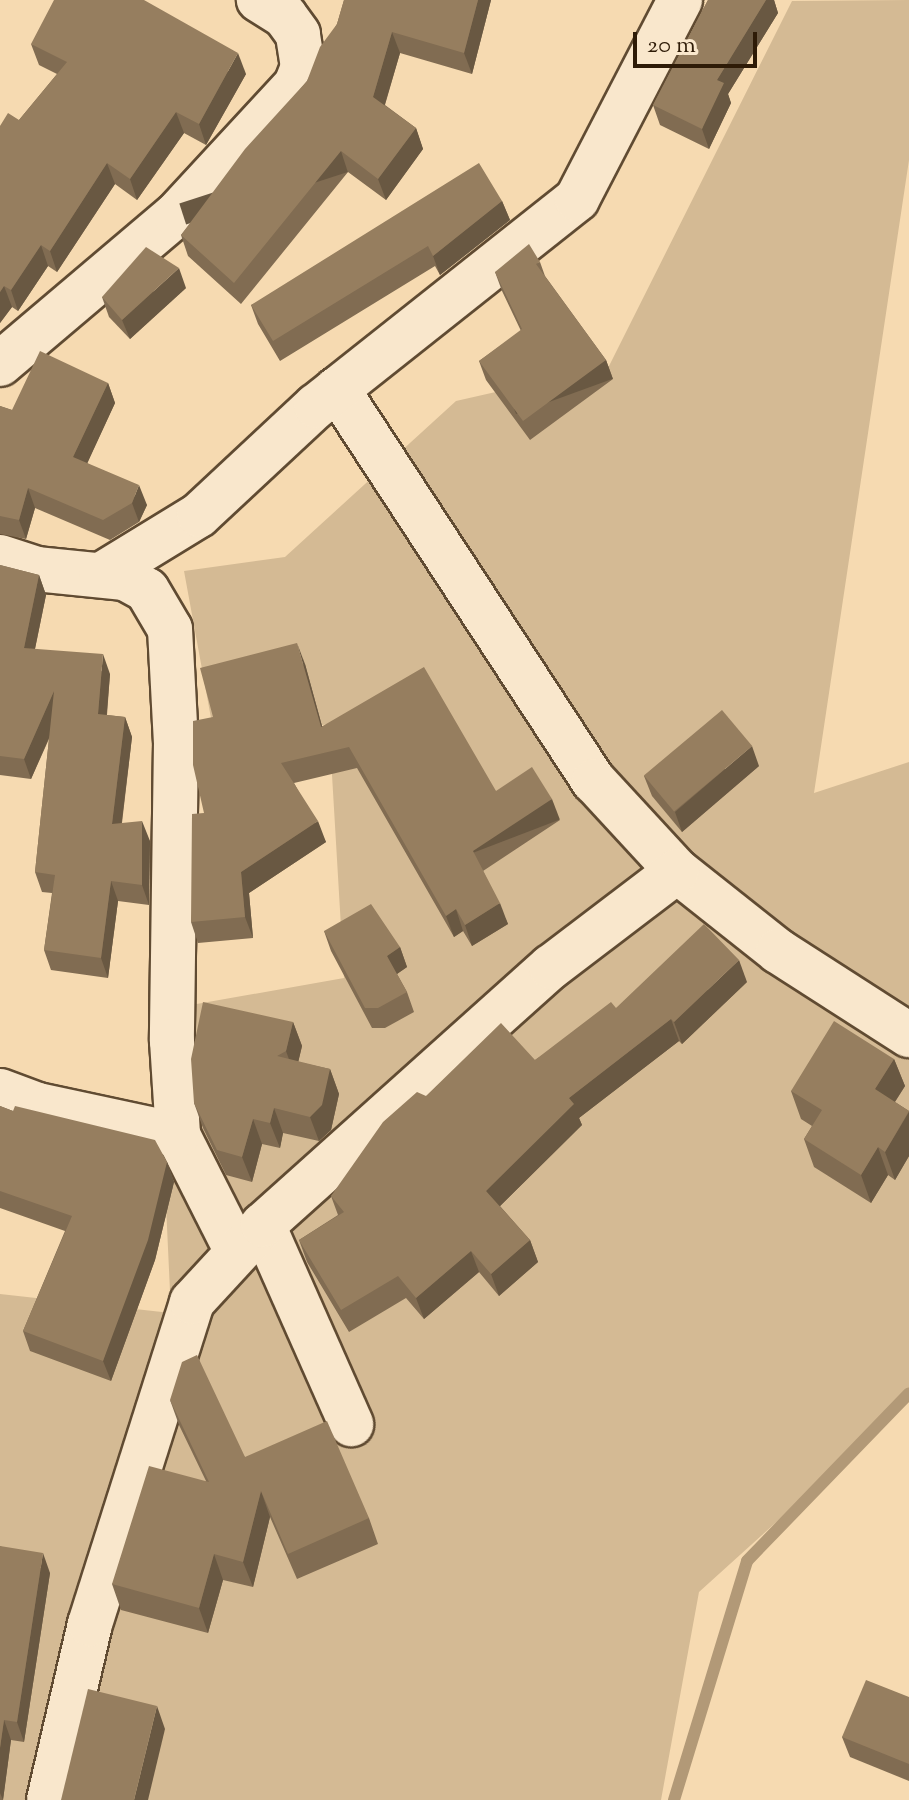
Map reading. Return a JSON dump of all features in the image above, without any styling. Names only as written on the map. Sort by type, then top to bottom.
[{"type":"street","points":[[0,364],[176,215],[296,85],[303,67],[298,34],[285,16],[259,0]]},
{"type":"street","points":[[101,575],[199,515],[337,389],[577,199],[680,0]]},
{"type":"street","points":[[337,389],[594,781],[677,871],[778,951],[909,1035]]},
{"type":"street","points":[[0,557],[49,571],[101,575],[147,590],[162,608],[173,650],[172,1041],[178,1135],[250,1238],[351,1424]]},
{"type":"street","points":[[49,1800],[90,1624],[192,1302],[250,1238],[551,967],[677,871]]},
{"type":"street","points":[[0,1091],[38,1105],[178,1135]]},
{"type":"shaded area","points":[[909,0],[909,160],[814,793],[909,762],[909,1402],[699,1592],[661,1800],[0,1800],[0,1294],[171,1313],[157,1011],[344,978],[329,724],[215,740],[184,571],[285,557],[456,401],[609,366],[792,1]]},
{"type":"building","points":[[54,0],[144,0],[238,53],[199,124],[176,112],[130,179],[107,163],[50,251],[41,245],[11,290],[4,286],[0,292],[0,126],[8,113],[19,120],[67,62],[31,44]]},
{"type":"building","points":[[344,0],[478,0],[464,53],[392,32],[373,97],[416,128],[378,179],[341,151],[234,283],[181,235],[245,149],[307,81],[320,47],[337,24]]},
{"type":"building","points":[[708,0],[766,0],[717,80],[724,83],[702,129],[653,105]]},
{"type":"building","points":[[479,163],[502,201],[433,256],[428,246],[273,341],[251,305]]},
{"type":"building","points":[[529,244],[540,262],[536,264],[606,360],[523,421],[479,361],[522,329],[495,272]]},
{"type":"building","points":[[146,247],[179,268],[122,320],[102,297]]},
{"type":"building","points":[[40,351],[108,383],[73,457],[139,485],[132,503],[103,520],[28,488],[19,520],[0,516],[0,406],[12,410]]},
{"type":"building","points":[[0,565],[39,575],[24,648],[103,654],[98,714],[125,717],[112,824],[142,821],[142,885],[111,881],[101,958],[44,950],[55,875],[35,872],[54,691],[24,759],[0,756]]},
{"type":"building","points":[[297,643],[321,727],[424,667],[496,791],[532,767],[552,799],[473,851],[500,903],[465,925],[456,909],[446,916],[349,747],[281,763],[318,821],[241,872],[245,917],[191,922],[192,814],[204,813],[193,765],[193,721],[213,717],[200,668]]},
{"type":"building","points":[[722,710],[752,746],[674,812],[644,776]]},
{"type":"building","points":[[371,904],[400,947],[387,956],[407,992],[378,1008],[365,1008],[324,931]]},
{"type":"building","points":[[704,924],[739,960],[674,1022],[671,1019],[569,1098],[574,1104],[486,1191],[530,1240],[491,1274],[471,1251],[416,1298],[398,1276],[341,1310],[299,1240],[344,1212],[331,1196],[383,1122],[417,1092],[426,1096],[501,1023],[535,1060],[611,1002],[616,1008]]},
{"type":"building","points":[[203,1002],[293,1022],[286,1051],[277,1056],[330,1069],[322,1105],[310,1117],[274,1108],[270,1123],[253,1119],[242,1157],[217,1150],[194,1103],[191,1059]]},
{"type":"building","points":[[834,1021],[894,1059],[875,1089],[909,1111],[885,1152],[878,1147],[861,1175],[804,1139],[822,1110],[791,1091]]},
{"type":"building","points":[[0,1106],[13,1111],[15,1106],[155,1140],[167,1162],[148,1240],[103,1361],[23,1331],[72,1216],[0,1191]]},
{"type":"building","points":[[197,1355],[245,1457],[327,1421],[369,1518],[288,1554],[261,1491],[243,1562],[214,1554],[199,1608],[112,1584],[149,1466],[209,1482],[170,1400],[182,1362]]},
{"type":"building","points":[[0,1546],[43,1553],[17,1722],[4,1720],[0,1748]]},
{"type":"building","points":[[866,1680],[909,1697],[909,1764],[842,1737]]},
{"type":"building","points":[[88,1689],[157,1706],[134,1800],[61,1800]]},
{"type":"waterway","points":[[674,1800],[747,1561],[909,1393]]}]
